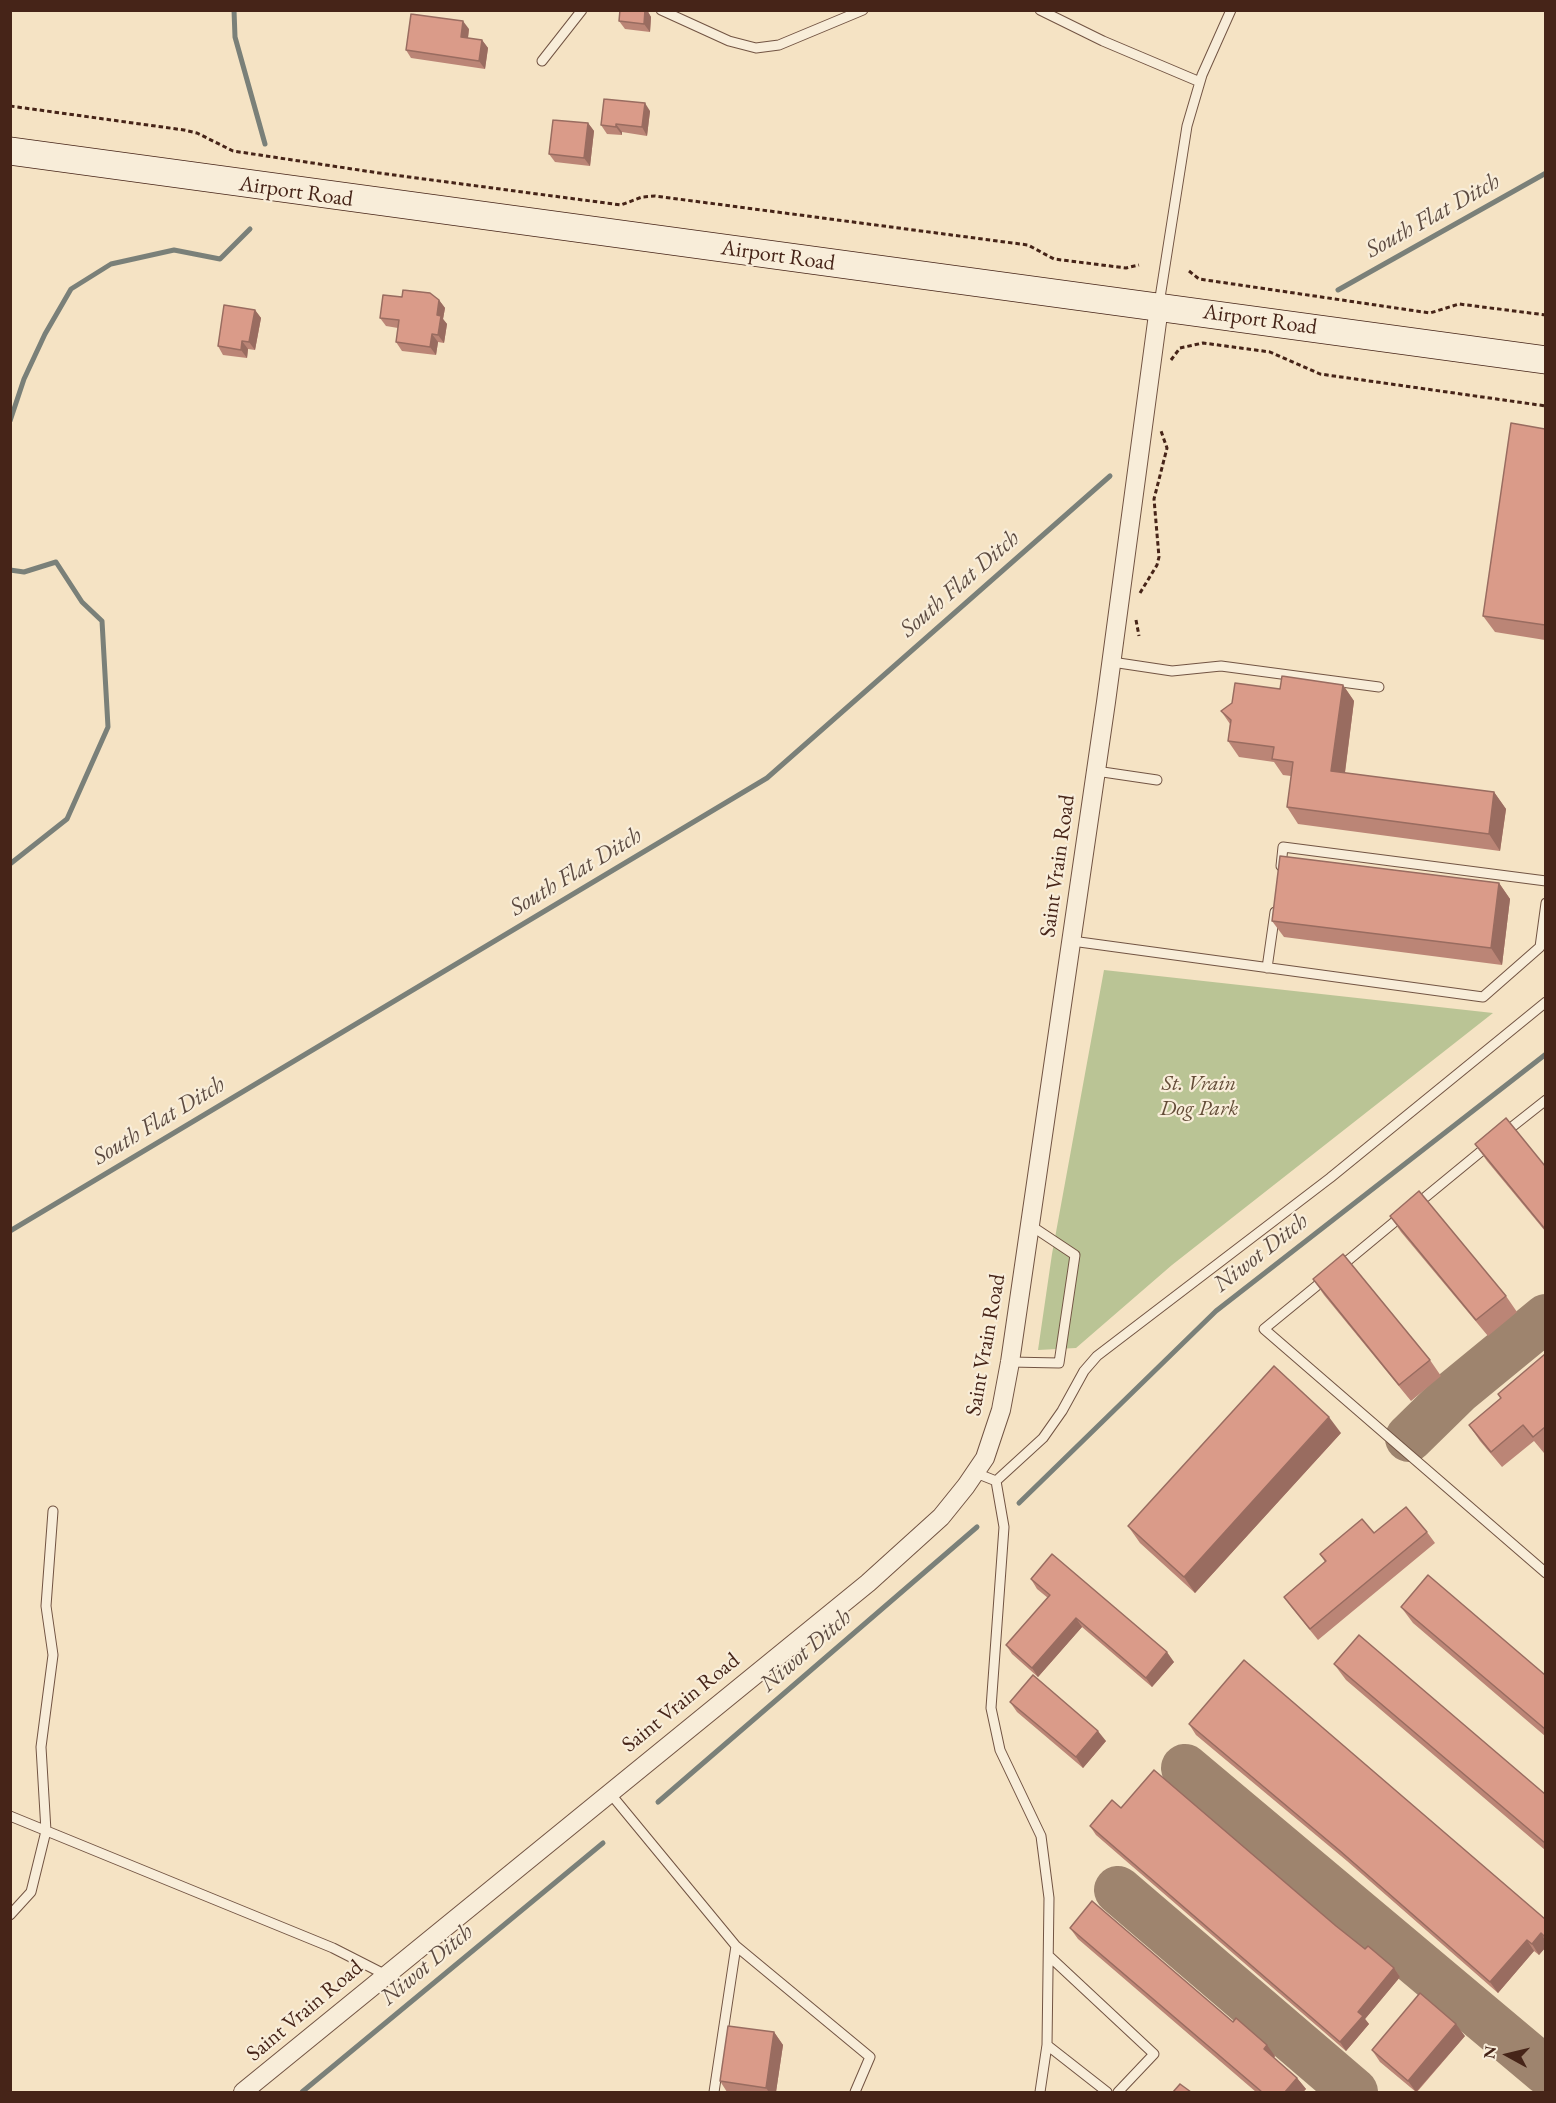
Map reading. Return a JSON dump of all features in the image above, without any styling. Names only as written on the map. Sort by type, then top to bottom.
[{"type":"main road","name":"Airport Road","points":[[10,151],[406,207],[1545,360]]},
{"type":"street","name":"Saint Vrain Road","points":[[243,2092],[868,1582],[941,1517],[976,1473],[997,1422],[1010,1362],[1112,662],[1159,307]]},
{"type":"lane","points":[[542,61],[582,10]]},
{"type":"lane","points":[[660,10],[729,41],[756,48],[779,45],[864,10]]},
{"type":"lane","points":[[1040,10],[1103,41],[1200,82]]},
{"type":"lane","points":[[1159,307],[1182,152],[1200,82],[1231,10]]},
{"type":"lane","points":[[1112,662],[1172,671],[1221,666],[1378,687]]},
{"type":"lane","points":[[1096,771],[1157,780]]},
{"type":"lane","points":[[1279,880],[1283,848],[1545,881]]},
{"type":"lane","points":[[1268,968],[1276,902]]},
{"type":"lane","points":[[1072,942],[1484,997],[1540,947],[1545,903]]},
{"type":"lane","points":[[996,1481],[1043,1438],[1062,1412],[1084,1371],[1097,1356],[1330,1178],[1545,1002]]},
{"type":"lane","points":[[1545,1100],[1264,1329],[1545,1573]]},
{"type":"lane","points":[[1010,1362],[1059,1363],[1075,1254],[1030,1226]]},
{"type":"lane","points":[[976,1473],[996,1481]]},
{"type":"lane","points":[[996,1481],[1004,1527],[991,1708],[1000,1750],[1041,1836],[1049,1898],[1047,2045],[1040,2092]]},
{"type":"lane","points":[[10,1915],[31,1892],[46,1831],[41,1747],[53,1655],[46,1606],[52,1511]]},
{"type":"lane","points":[[609,1792],[736,1946],[870,2057],[855,2092]]},
{"type":"lane","points":[[10,1816],[333,1948],[386,1975]]},
{"type":"lane","points":[[714,2092],[736,1946]]},
{"type":"lane","points":[[1049,1956],[1154,2054],[1118,2092]]},
{"type":"lane","points":[[1047,2045],[1107,2092]]},
{"type":"path","points":[[10,106],[195,132],[233,151],[379,173],[621,205],[642,197],[655,196],[1028,245],[1054,259],[1126,268],[1139,265]]},
{"type":"path","points":[[1189,271],[1199,279],[1430,313],[1459,304],[1545,315]]},
{"type":"path","points":[[1169,365],[1180,348],[1203,343],[1270,352],[1320,374],[1545,406]]},
{"type":"path","points":[[1139,601],[1140,592],[1154,571],[1159,556],[1154,499],[1167,448],[1160,428]]},
{"type":"path","points":[[1137,611],[1139,636]]},
{"type":"green space","name":"St. Vrain Dog Park","points":[[1104,970],[1493,1013],[1172,1265],[1076,1348],[1038,1350],[1052,1254]]},
{"type":"building","points":[[620,10],[645,10],[644,24],[619,21]]},
{"type":"building","points":[[411,14],[463,21],[461,37],[482,40],[479,61],[406,50]]},
{"type":"building","points":[[604,99],[645,103],[642,127],[601,125]]},
{"type":"building","points":[[553,120],[588,123],[584,158],[549,154]]},
{"type":"building","points":[[403,290],[430,293],[439,300],[437,315],[441,316],[438,335],[432,334],[430,347],[396,342],[399,320],[380,318],[383,295],[402,297]]},
{"type":"building","points":[[224,305],[255,310],[249,342],[242,341],[241,350],[218,346]]},
{"type":"building","points":[[1511,423],[1545,429],[1545,625],[1483,616]]},
{"type":"building","points":[[1282,676],[1343,685],[1331,771],[1494,792],[1489,834],[1287,807],[1293,762],[1272,759],[1274,747],[1228,741],[1231,720],[1221,711],[1232,703],[1235,683],[1280,689]]},
{"type":"building","points":[[1280,856],[1499,883],[1491,948],[1272,921]]},
{"type":"building","points":[[1506,1118],[1545,1166],[1545,1229],[1475,1144]]},
{"type":"building","points":[[1419,1191],[1506,1296],[1476,1320],[1390,1216]]},
{"type":"building","points":[[1343,1254],[1430,1360],[1399,1385],[1313,1279]]},
{"type":"building","points":[[1545,1354],[1545,1427],[1533,1437],[1523,1425],[1491,1452],[1469,1425],[1501,1398],[1498,1394]]},
{"type":"building","points":[[1274,1366],[1329,1417],[1184,1577],[1128,1526]]},
{"type":"building","points":[[1406,1507],[1427,1532],[1310,1629],[1284,1597],[1326,1561],[1320,1554],[1362,1519],[1374,1533]]},
{"type":"building","points":[[1052,1554],[1167,1652],[1146,1678],[1076,1618],[1032,1668],[1006,1645],[1050,1595],[1031,1579]]},
{"type":"building","points":[[1428,1575],[1545,1675],[1545,1729],[1401,1607]]},
{"type":"building","points":[[1359,1635],[1545,1794],[1545,1843],[1334,1664]]},
{"type":"building","points":[[1244,1660],[1545,1919],[1545,1937],[1541,1933],[1532,1944],[1527,1940],[1490,1982],[1339,1850],[1189,1724]]},
{"type":"building","points":[[1033,1675],[1098,1731],[1076,1757],[1010,1702]]},
{"type":"building","points":[[1154,1770],[1336,1926],[1365,1949],[1368,1946],[1394,1968],[1358,2012],[1363,2016],[1340,2042],[1090,1826],[1112,1800],[1121,1808]]},
{"type":"building","points":[[1092,1901],[1233,2022],[1236,2018],[1267,2045],[1264,2049],[1297,2078],[1285,2092],[1262,2092],[1070,1928]]},
{"type":"building","points":[[1420,1993],[1456,2024],[1408,2081],[1372,2050]]},
{"type":"building","points":[[728,2026],[774,2032],[766,2088],[720,2081]]},
{"type":"building","points":[[1180,2084],[1191,2092],[1173,2092]]},
{"type":"waterway","points":[[234,10],[235,37],[265,144]]},
{"type":"waterway","name":"South Flat Ditch","points":[[1338,290],[1546,173]]},
{"type":"waterway","points":[[10,421],[24,379],[45,334],[71,289],[111,264],[174,250],[220,259],[250,229]]},
{"type":"waterway","name":"South Flat Ditch","points":[[10,1231],[767,778],[1110,476]]},
{"type":"waterway","points":[[10,570],[24,572],[56,562],[82,602],[102,621],[108,727],[67,819],[10,864]]},
{"type":"waterway","name":"Niwot Ditch","points":[[1019,1503],[1216,1311],[1546,1054]]},
{"type":"waterway","name":"Niwot Ditch","points":[[658,1802],[977,1527]]},
{"type":"waterway","name":"Niwot Ditch","points":[[302,2092],[603,1843]]},
{"type":"taxiway","points":[[1409,1438],[1457,1391],[1546,1318]]},
{"type":"taxiway","points":[[1185,1768],[1546,2071]]},
{"type":"taxiway","points":[[1118,1890],[1354,2092]]}]
